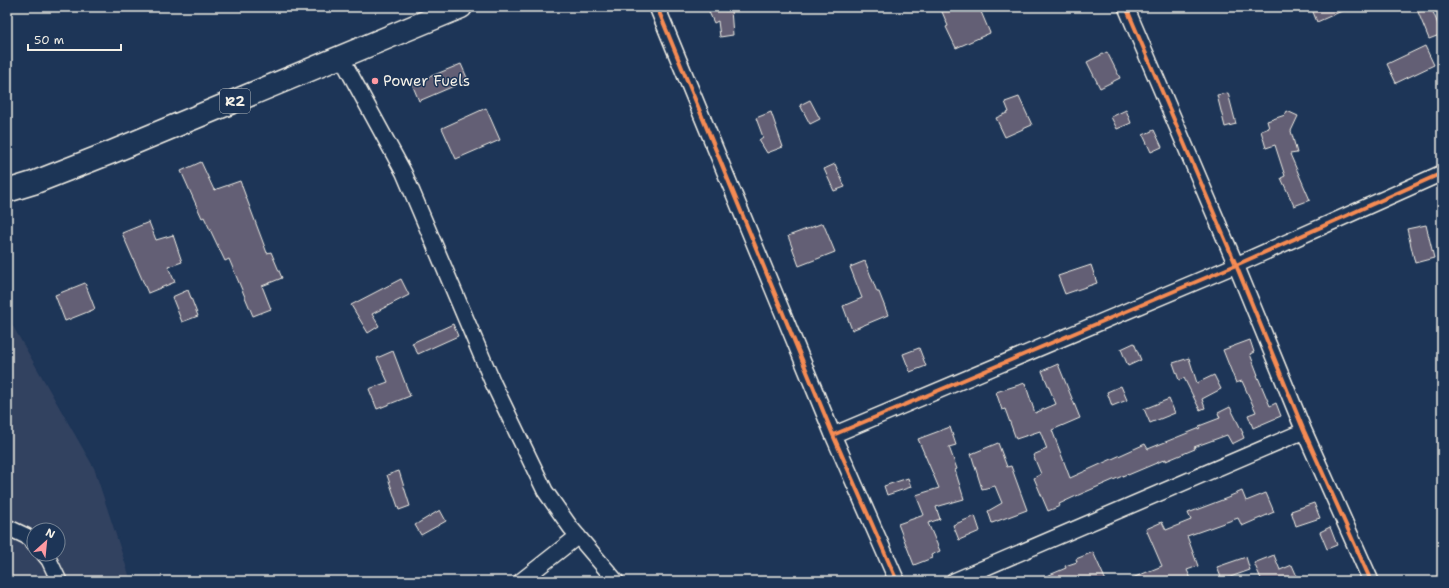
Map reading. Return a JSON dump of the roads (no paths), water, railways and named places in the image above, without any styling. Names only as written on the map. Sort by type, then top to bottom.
[{"type":"highway","name":"R2","points":[[7,191],[33,183],[112,152],[461,7]]},
{"type":"street","points":[[657,7],[833,435],[897,581]]},
{"type":"street","points":[[1126,7],[1236,265],[1304,431],[1370,581]]},
{"type":"street","points":[[341,57],[404,173],[493,383],[545,492],[578,536],[616,581]]},
{"type":"street","points":[[833,435],[1236,265],[1442,173]]},
{"type":"street","points":[[954,581],[1304,431]]},
{"type":"street","points":[[7,527],[26,536]]},
{"type":"street","points":[[521,581],[578,536]]},
{"type":"street","points":[[50,562],[60,581]]},
{"type":"place","name":"Power Fuels","points":[[375,81]]}]
